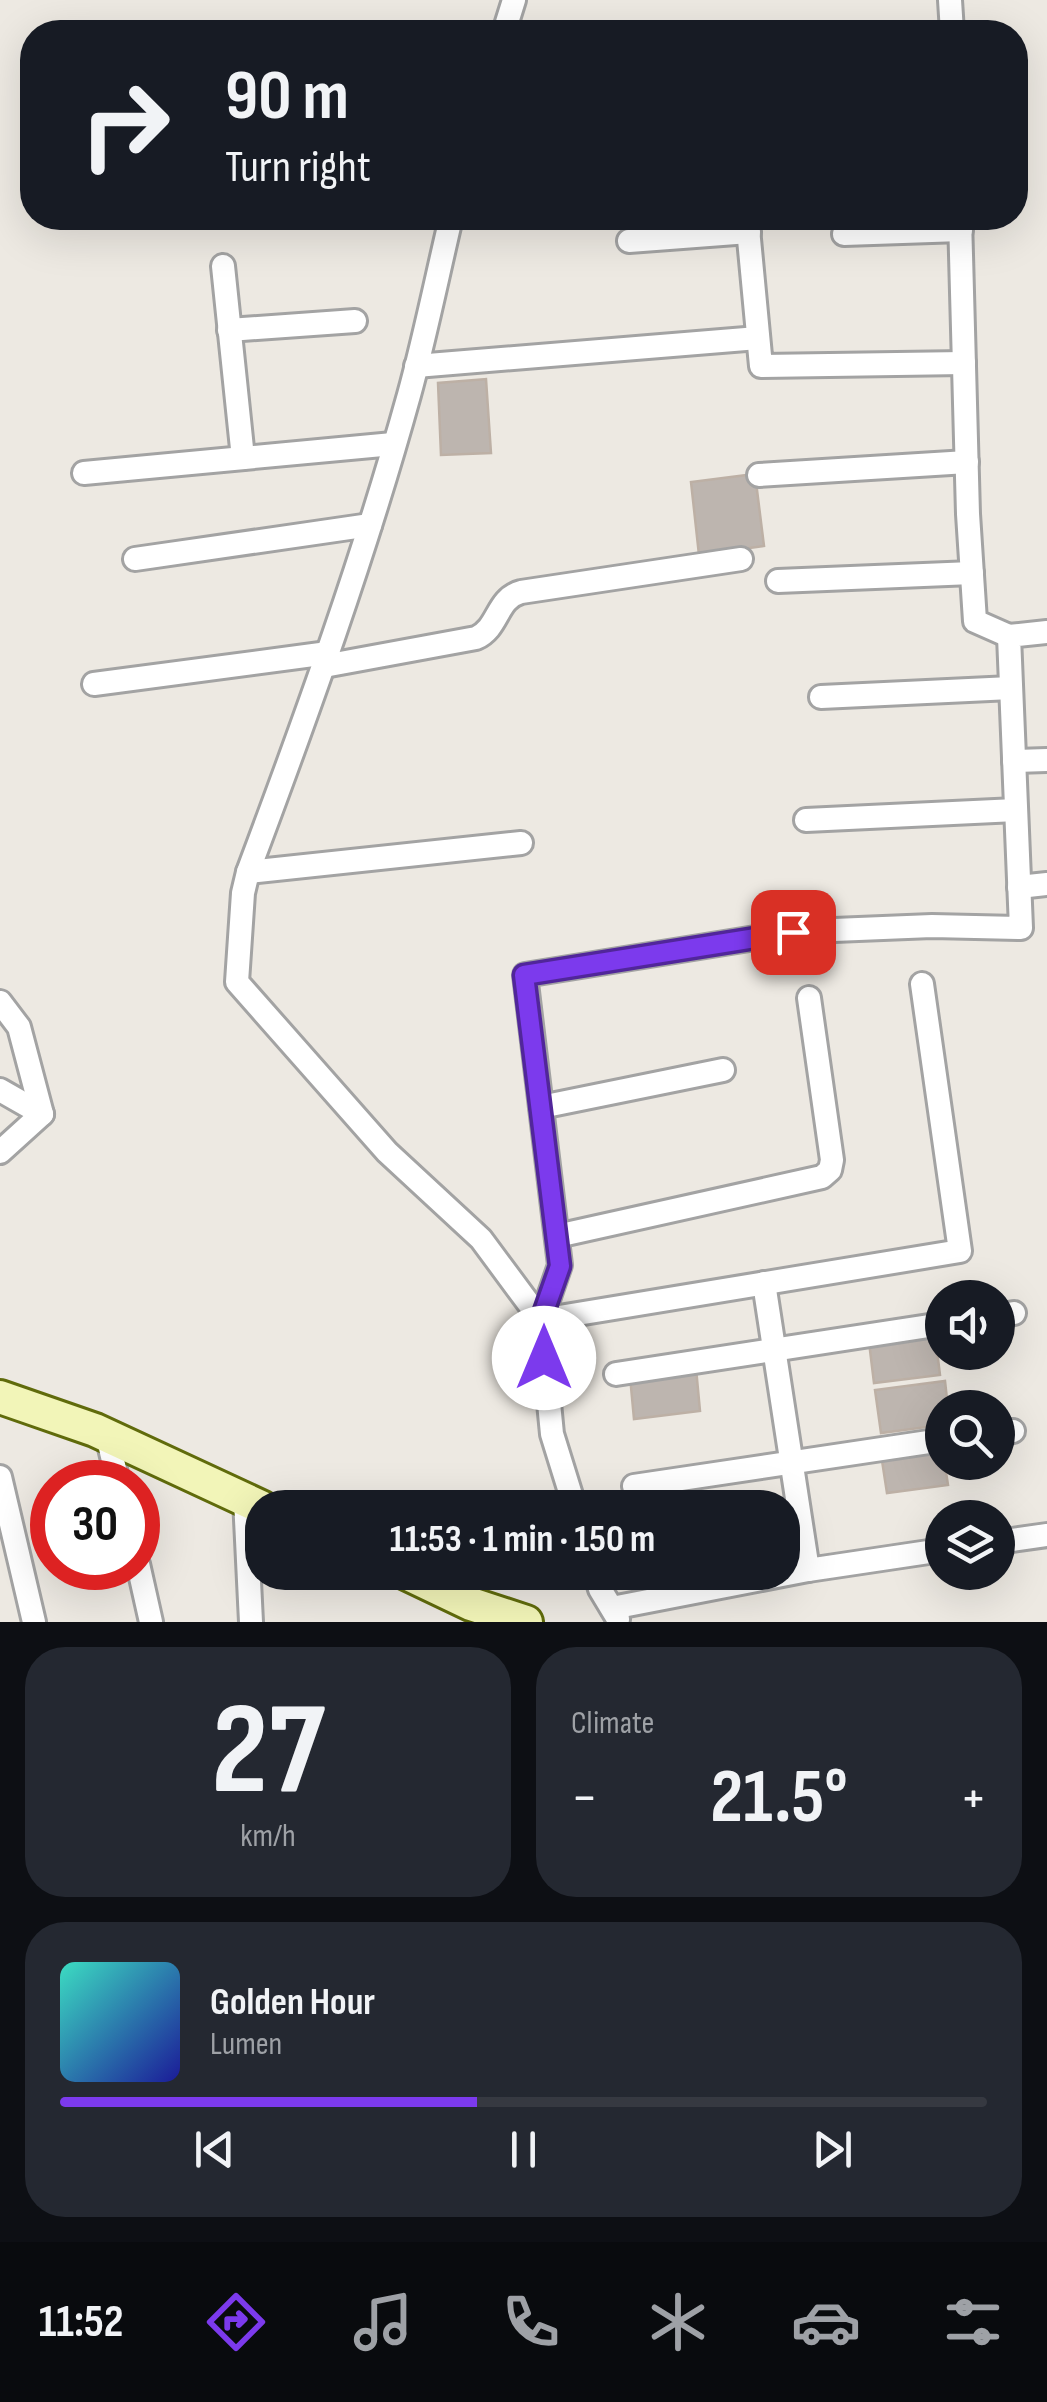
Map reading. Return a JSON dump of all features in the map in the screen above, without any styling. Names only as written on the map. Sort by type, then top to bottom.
[{"type":"street","points":[[448,230],[416,366],[370,524],[326,659],[248,872],[237,982],[387,1152],[481,1239],[541,1320]]},
{"type":"street","points":[[630,241],[711,230]]},
{"type":"street","points":[[748,230],[761,366],[964,363]]},
{"type":"street","points":[[844,234],[890,230]]},
{"type":"street","points":[[960,230],[975,621],[1008,636],[1047,632]]},
{"type":"street","points":[[222,266],[243,458]]},
{"type":"street","points":[[230,330],[354,321]]},
{"type":"street","points":[[416,366],[758,338]]},
{"type":"street","points":[[84,473],[393,444]]},
{"type":"street","points":[[758,475],[967,462]]},
{"type":"street","points":[[135,560],[370,524]]},
{"type":"street","points":[[94,684],[476,638],[490,629],[503,602],[511,595],[741,559]]},
{"type":"street","points":[[778,581],[972,574]]},
{"type":"street","points":[[834,930],[1021,928],[1008,636]]},
{"type":"street","points":[[822,697],[1011,688]]},
{"type":"street","points":[[1014,761],[1047,760]]},
{"type":"street","points":[[806,820],[1016,810]]},
{"type":"street","points":[[248,872],[521,844]]},
{"type":"street","points":[[1020,886],[1047,884]]},
{"type":"street","points":[[569,1490],[552,1434],[541,1320],[560,1266],[524,975],[793,932]]},
{"type":"street","points":[[541,1320],[960,1251],[922,984]]},
{"type":"street","points":[[556,1236],[822,1177],[830,1170],[832,1160],[809,998]]},
{"type":"street","points":[[0,1002],[19,1027],[42,1114]]},
{"type":"street","points":[[541,1107],[723,1070]]},
{"type":"street","points":[[0,1090],[42,1114]]},
{"type":"street","points":[[0,1152],[42,1114]]},
{"type":"street","points":[[764,1283],[808,1570]]},
{"type":"street","points":[[616,1374],[925,1326]]},
{"type":"street","points":[[0,1397],[107,1436],[245,1499]]},
{"type":"street","points":[[107,1436],[113,1460]]},
{"type":"street","points":[[634,1486],[925,1442]]},
{"type":"street","points":[[0,1477],[34,1622]]},
{"type":"street","points":[[1015,1540],[1047,1535]]},
{"type":"street","points":[[604,1590],[616,1615],[808,1570],[925,1553]]},
{"type":"street","points":[[144,1590],[151,1622]]},
{"type":"street","points":[[251,1622],[252,1590]]},
{"type":"street","points":[[442,1590],[526,1622]]},
{"type":"building","points":[[486,379],[491,453],[441,455],[438,383]]},
{"type":"building","points":[[755,474],[764,546],[699,555],[691,482]]},
{"type":"building","points":[[925,1335],[925,1370],[939,1370],[940,1375],[874,1383],[869,1342]]},
{"type":"building","points":[[696,1368],[700,1411],[634,1419],[630,1376]]},
{"type":"building","points":[[945,1381],[946,1390],[925,1390],[925,1427],[881,1433],[875,1390]]},
{"type":"building","points":[[925,1448],[925,1480],[947,1480],[948,1485],[887,1493],[881,1454]]},
{"type":"route","points":[[544,1358],[541,1320],[560,1266],[524,975],[793,932]]}]
